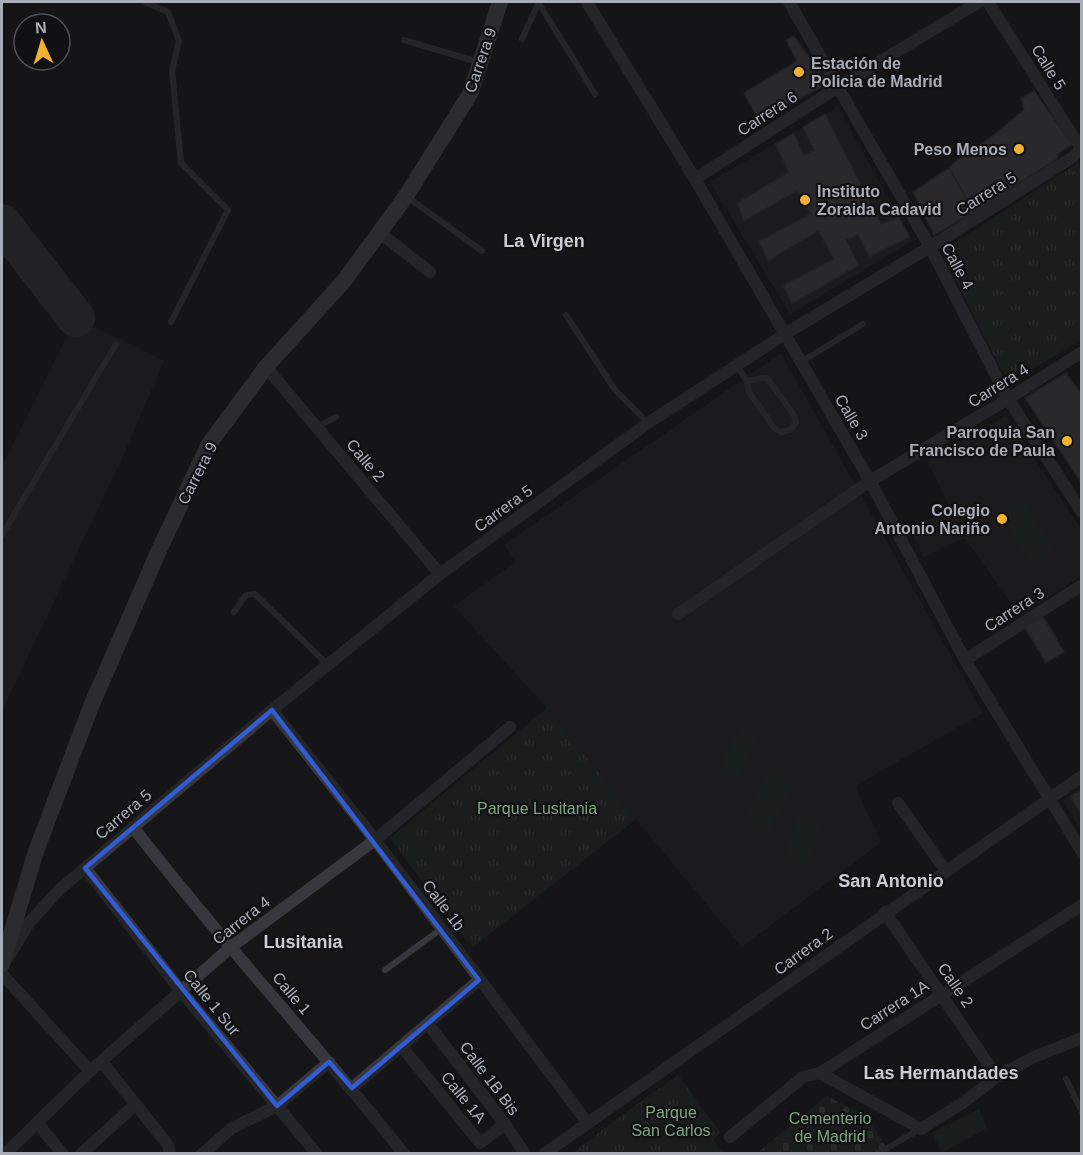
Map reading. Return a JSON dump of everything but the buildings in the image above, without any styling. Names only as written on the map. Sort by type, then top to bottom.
[{"type":"street","name":"Carrera 9","points":[[2,966],[36,851],[92,704],[160,548],[209,444],[266,367],[344,281],[406,196],[470,94],[500,2]]},
{"type":"street","name":"Calle 3","points":[[587,2],[695,178],[870,481],[965,660],[1082,852]]},
{"type":"street","name":"Calle 4","points":[[789,2],[930,248],[1008,399],[1082,512]]},
{"type":"street","name":"Carrera 6","points":[[695,178],[838,87],[979,2]]},
{"type":"street","name":"Calle 5","points":[[988,2],[1081,148]]},
{"type":"street","name":"Carrera 5","points":[[2,966],[29,923],[58,890],[272,710],[440,574],[648,423],[785,334],[930,248],[1073,157],[1081,148]]},
{"type":"street","points":[[380,232],[430,272]]},
{"type":"street","name":"Carrera 4","points":[[678,614],[870,481],[1082,352]]},
{"type":"street","name":"Calle 2","points":[[266,367],[440,574]]},
{"type":"street","name":"Carrera 3","points":[[965,660],[1082,585]]},
{"type":"street","name":"Calle 1b","points":[[272,710],[375,840],[587,1122]]},
{"type":"street","name":"Carrera 4","points":[[5,1154],[90,1071],[231,947],[375,840],[510,727]]},
{"type":"street","name":"Carrera 2","points":[[543,1154],[1082,776]]},
{"type":"street","points":[[898,803],[946,871]]},
{"type":"street","name":"Calle 1","points":[[133,827],[174,880],[352,1088],[404,1154]]},
{"type":"street","name":"Calle 1 Sur","points":[[85,868],[181,991],[317,1154]]},
{"type":"street","name":"Carrera 1A","points":[[730,1137],[803,1077],[812,1073],[820,1073],[1082,905]]},
{"type":"street","name":"Calle 2","points":[[885,912],[998,1077]]},
{"type":"street","points":[[2,974],[90,1071]]},
{"type":"street","points":[[352,1088],[479,980]]},
{"type":"street","name":"Calle 1B Bis","points":[[428,1024],[505,1124],[525,1154]]},
{"type":"street","points":[[820,1073],[921,1129],[998,1077],[1034,1057],[1082,1038]]},
{"type":"street","name":"Calle 1A","points":[[402,1047],[480,1143],[505,1124]]},
{"type":"street","points":[[102,1062],[168,1145],[170,1154]]},
{"type":"street","points":[[202,1154],[232,1128],[277,1106],[329,1062]]},
{"type":"street","points":[[81,1154],[135,1105]]},
{"type":"street","points":[[37,1123],[63,1154]]},
{"type":"lane","points":[[144,2],[168,12],[179,41],[172,71],[181,163],[228,210],[171,322]]},
{"type":"lane","points":[[522,39],[538,2]]},
{"type":"lane","points":[[538,2],[595,94]]},
{"type":"lane","points":[[404,40],[481,63]]},
{"type":"lane","points":[[406,196],[482,251]]},
{"type":"lane","points":[[566,315],[615,390],[648,423]]},
{"type":"lane","points":[[801,362],[863,324]]},
{"type":"lane","points":[[2,535],[116,344]]},
{"type":"lane","points":[[737,366],[747,381],[748,392],[775,429],[781,432],[790,430],[796,423],[794,415],[768,379],[747,381]]},
{"type":"lane","points":[[317,427],[336,417]]},
{"type":"lane","points":[[234,612],[246,595],[255,594],[328,665]]},
{"type":"lane","points":[[385,970],[441,929]]},
{"type":"lane","points":[[1066,1079],[1082,1112]]},
{"type":"lane","points":[[877,1154],[921,1129]]},
{"type":"highlighted area","points":[[272,710],[479,980],[352,1088],[329,1062],[277,1106],[85,868]]},
{"type":"shaded area","name":"Instituto Zoraida Cadavid","points":[[838,107],[912,241],[790,314],[710,182]]},
{"type":"shaded area","points":[[76,318],[164,361],[123,456],[2,711],[2,466]]},
{"type":"shaded area","points":[[781,353],[983,713],[855,786],[881,842],[742,947],[547,708],[454,606],[516,562],[504,545]]},
{"type":"shaded area","name":"Colegio Antonio Nariño","points":[[1006,416],[1081,529],[1081,576],[1020,616],[965,538],[923,557],[910,527],[951,510],[927,460]]},
{"type":"shaded area","points":[[1081,789],[1081,831],[1063,800]]},
{"type":"green space","points":[[1078,163],[1082,170],[1081,340],[1020,377],[1005,377],[941,252]]},
{"type":"green space","points":[[1023,497],[1053,548],[1030,563],[999,513]]},
{"type":"green space","name":"Parque Lusitania","points":[[547,708],[636,819],[472,948],[390,838]]},
{"type":"green space","points":[[740,725],[759,737],[738,782],[718,772]]},
{"type":"green space","points":[[770,768],[796,781],[769,832],[745,816]]},
{"type":"green space","points":[[801,811],[823,822],[806,870],[781,864]]},
{"type":"green space","name":"Parque San Carlos","points":[[678,1075],[721,1133],[713,1139],[723,1153],[573,1153],[611,1123]]},
{"type":"green space","name":"Cementerio de Madrid","points":[[826,1096],[866,1115],[890,1153],[756,1154]]},
{"type":"green space","points":[[979,1109],[987,1128],[942,1153],[932,1132]]},
{"type":"taxiway","points":[[2,223],[76,318]]},
{"type":"place","name":"Estación de Policia de Madrid","points":[[799,72]]},
{"type":"place","name":"Peso Menos","points":[[1019,149]]},
{"type":"place","name":"Instituto Zoraida Cadavid","points":[[805,200]]},
{"type":"place","name":"Parroquia San Francisco de Paula","points":[[1067,441]]},
{"type":"place","name":"Colegio Antonio Nariño","points":[[1002,519]]},
{"type":"district","name":"La Virgen","points":[[544,241]]},
{"type":"district","name":"San Antonio","points":[[891,881]]},
{"type":"district","name":"Lusitania","points":[[303,942]]},
{"type":"district","name":"Las Hermandades","points":[[941,1073]]}]
